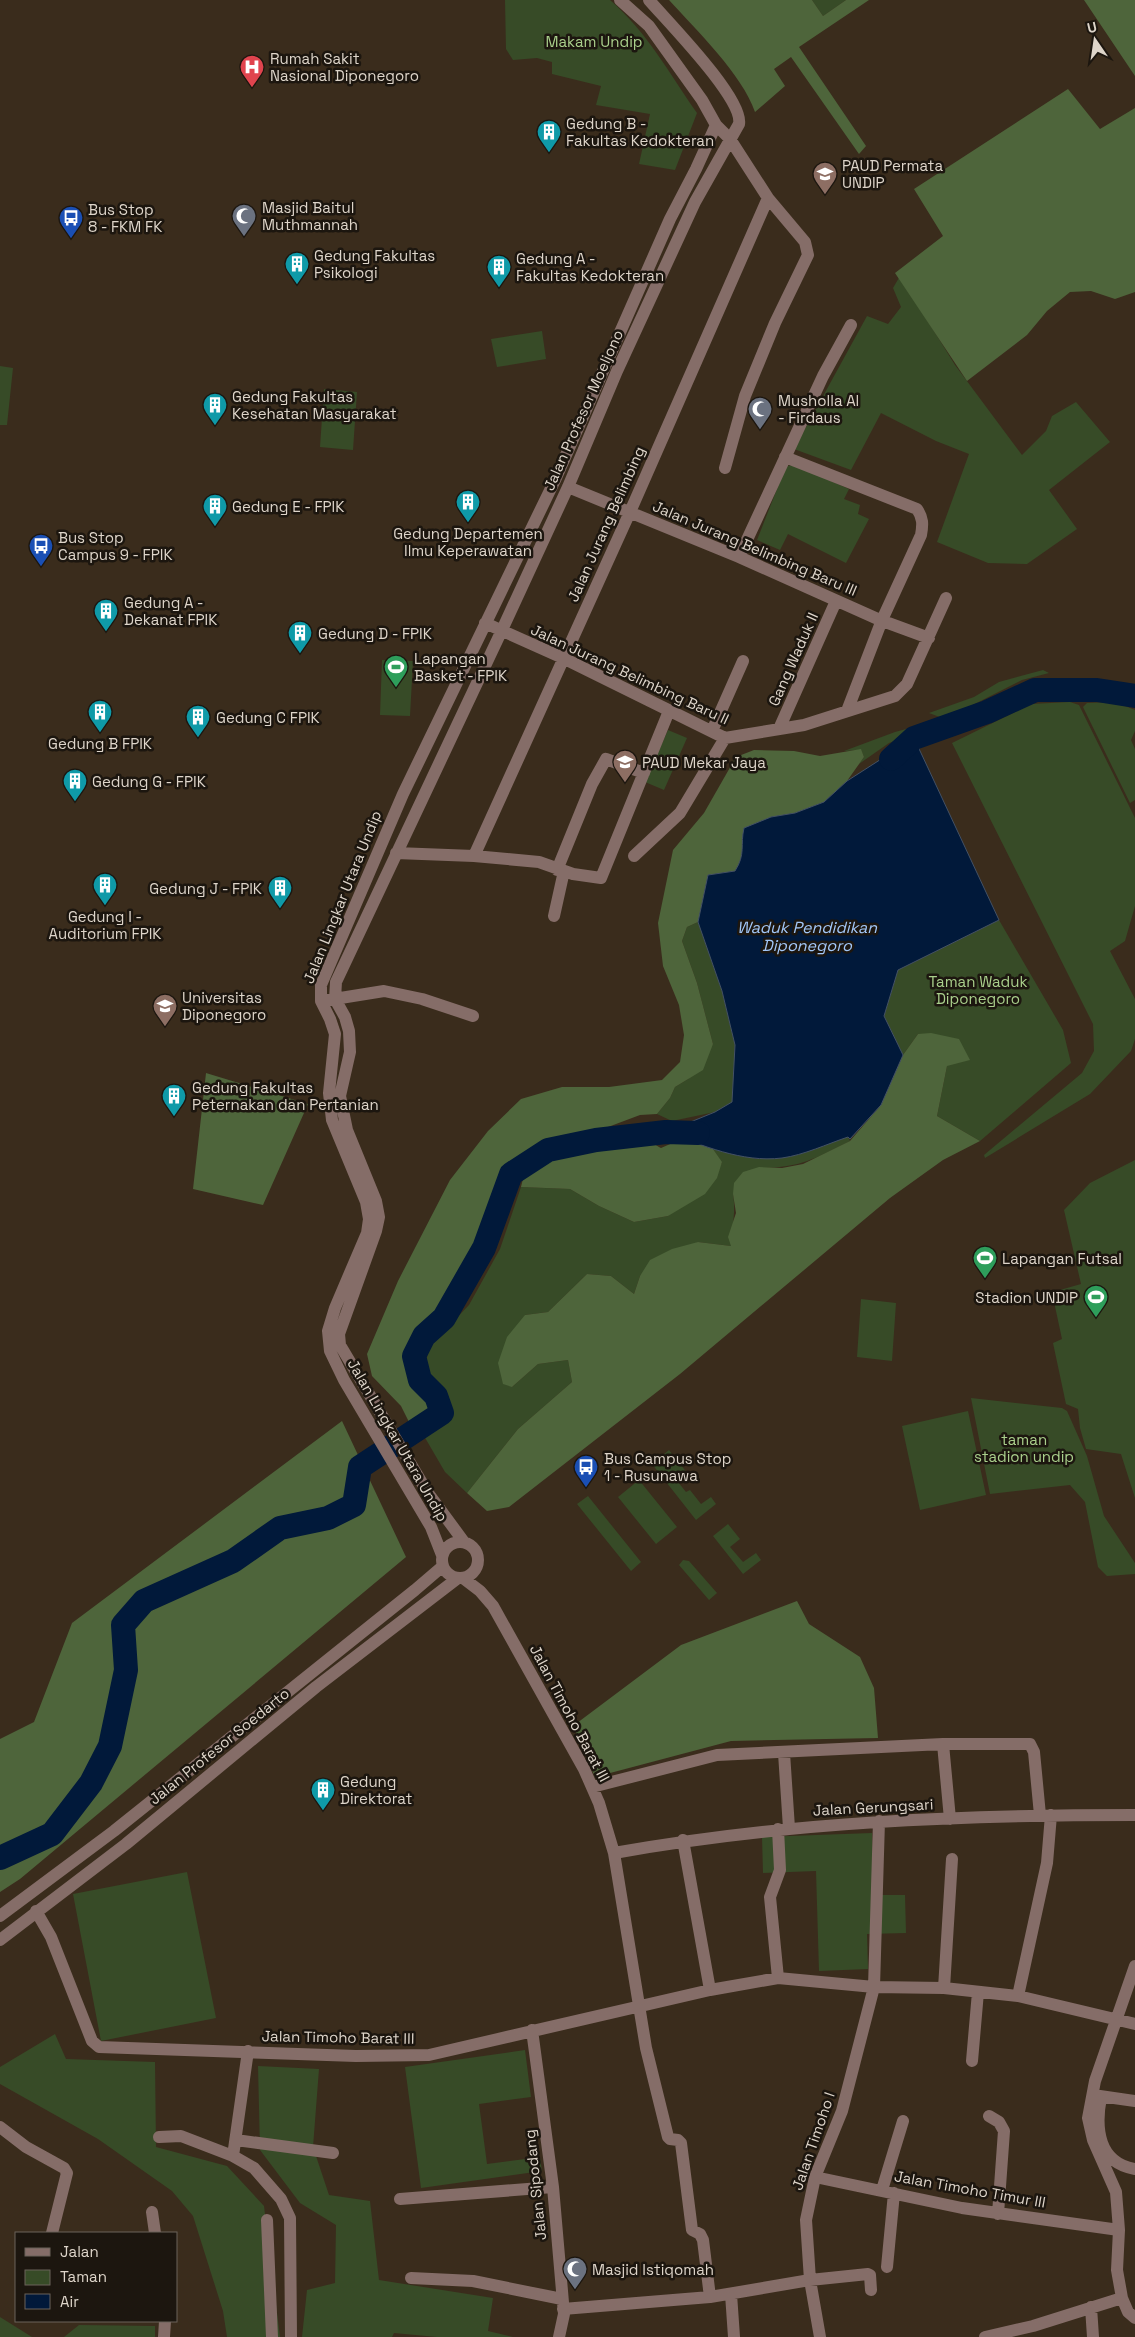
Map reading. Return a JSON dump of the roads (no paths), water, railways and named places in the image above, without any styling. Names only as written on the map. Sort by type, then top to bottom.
[{"type":"street","points":[[620,0],[653,31],[702,100],[716,125],[730,139],[768,198],[805,242],[808,255],[775,323],[745,396],[725,468]]},
{"type":"street","name":"Jalan Profesor Moeljono","points":[[396,853],[568,487],[613,379],[695,202],[739,124],[738,110],[700,57],[649,0]]},
{"type":"street","name":"Jalan Lingkar Utara Undip","points":[[442,1561],[431,1527],[333,1359],[328,1331],[367,1234],[370,1219],[366,1202],[332,1120],[335,1095],[335,1034],[321,1001],[321,985],[403,794],[554,480],[670,219],[716,125]]},
{"type":"street","name":"Jalan Jurang Belimbing","points":[[474,856],[630,512],[768,198]]},
{"type":"street","points":[[739,557],[823,376],[851,325]]},
{"type":"street","points":[[785,457],[917,509],[923,524],[921,535],[882,620],[847,711]]},
{"type":"street","name":"Jalan Jurang Belimbing Baru III","points":[[568,487],[739,557],[836,601],[929,638]]},
{"type":"street","name":"Jalan Jurang Belimbing Baru II","points":[[485,622],[563,658],[725,738],[804,725],[895,696],[904,689],[946,598]]},
{"type":"street","name":"Gang Waduk II","points":[[779,729],[836,601]]},
{"type":"street","points":[[712,731],[743,661]]},
{"type":"street","points":[[396,853],[474,856],[539,862],[560,871],[601,878],[670,711]]},
{"type":"street","points":[[634,856],[680,813],[725,738]]},
{"type":"street","points":[[554,916],[560,871],[592,784],[606,759],[644,773]]},
{"type":"street","name":"Jalan Lingkar Utara Undip","points":[[396,853],[336,982],[335,998],[345,1017],[349,1031],[350,1052],[335,1095],[376,1201],[379,1217],[376,1231],[339,1334],[340,1344],[346,1356],[428,1493],[464,1542]]},
{"type":"street","points":[[321,1001],[384,992],[422,999],[473,1016]]},
{"type":"street","points":[[333,1359],[346,1356]]},
{"type":"street","points":[[464,1542],[470,1544],[477,1553],[478,1562],[475,1570],[461,1578],[452,1576],[442,1561],[450,1544],[464,1542]]},
{"type":"street","name":"Jalan Profesor Soedarto","points":[[0,1916],[114,1831],[415,1590],[442,1561]]},
{"type":"street","name":"Jalan Timoho Barat III","points":[[475,1570],[480,1591]]},
{"type":"street","name":"Jalan Profesor Soedarto","points":[[0,1940],[126,1844],[316,1687],[461,1578]]},
{"type":"street","name":"Jalan Timoho Barat III","points":[[461,1578],[480,1591],[493,1606],[592,1787],[614,1853],[640,2006]]},
{"type":"street","points":[[592,1787],[717,1755],[943,1744],[1030,1744],[1034,1752],[1046,1815],[1047,1863],[1018,1996]]},
{"type":"street","points":[[943,1744],[950,1819]]},
{"type":"street","points":[[778,1978],[770,1897],[780,1870],[783,1829],[784,1753]]},
{"type":"street","name":"Jalan Gerungsari","points":[[614,1853],[683,1840],[879,1821],[1046,1815],[1135,1815]]},
{"type":"street","name":"Jalan Timoho I","points":[[820,2337],[810,2280],[806,2220],[815,2177],[842,2110],[874,1987],[879,1821]]},
{"type":"street","points":[[683,1840],[710,1990]]},
{"type":"street","points":[[944,1988],[952,1859]]},
{"type":"street","name":"Jalan Timoho Barat III","points":[[36,1911],[51,1937],[92,2041],[99,2047],[356,2056],[429,2055],[710,1990],[778,1978],[874,1987],[944,1988],[1018,1996],[1135,2024]]},
{"type":"street","points":[[1135,1966],[1116,2019],[1096,2096],[1088,2118],[1093,2140],[1116,2192],[1119,2230],[1117,2270],[1122,2298],[1128,2312],[1135,2318]]},
{"type":"street","points":[[972,2061],[978,1992]]},
{"type":"street","points":[[640,2006],[651,2075],[668,2137],[678,2140],[681,2144],[692,2230],[700,2234],[703,2240],[710,2297]]},
{"type":"street","name":"Jalan Sipodang","points":[[532,2030],[553,2187],[562,2304],[559,2337]]},
{"type":"street","points":[[233,2156],[248,2052]]},
{"type":"street","points":[[1096,2096],[1135,2101]]},
{"type":"street","points":[[1096,2096],[1097,2119],[1102,2141],[1113,2160],[1119,2165],[1135,2169]]},
{"type":"street","points":[[989,2116],[999,2122],[1004,2131],[998,2214]]},
{"type":"street","points":[[887,2267],[888,2192],[903,2121]]},
{"type":"street","points":[[0,2127],[26,2147],[64,2168],[67,2173],[52,2232]]},
{"type":"street","points":[[159,2137],[182,2136],[233,2156],[254,2168],[282,2199],[290,2218],[291,2337]]},
{"type":"street","points":[[236,2140],[333,2153]]},
{"type":"street","name":"Jalan Timoho Timur III","points":[[815,2177],[998,2214],[1119,2230]]},
{"type":"street","points":[[400,2199],[553,2187]]},
{"type":"street","points":[[152,2212],[155,2232]]},
{"type":"street","points":[[267,2220],[272,2337]]},
{"type":"street","points":[[411,2278],[472,2281],[562,2304],[710,2297],[810,2280],[868,2274],[870,2275],[871,2290]]},
{"type":"street","points":[[731,2294],[734,2337]]},
{"type":"street","points":[[985,2337],[1034,2332],[1092,2307],[1122,2298]]},
{"type":"street","points":[[1092,2307],[1093,2337]]},
{"type":"street","points":[[164,2337],[165,2322]]},
{"type":"water","name":"Waduk Pendidikan Diponegoro","points":[[914,738],[999,920],[898,970],[884,1016],[903,1055],[881,1105],[850,1139],[848,1137],[790,1157],[767,1159],[722,1152],[666,1132],[715,1112],[732,1102],[735,1045],[722,991],[698,922],[708,875],[735,871],[742,854],[744,828],[771,817],[795,813],[824,802],[847,781]]},
{"type":"waterway","points":[[891,759],[914,738],[987,712],[1035,690],[1097,690],[1135,696]]},
{"type":"waterway","points":[[0,1858],[52,1834],[91,1783],[110,1746],[126,1670],[123,1625],[144,1601],[233,1561],[280,1528],[328,1518],[354,1505],[360,1467],[442,1413],[436,1396],[420,1380],[414,1356],[424,1336],[444,1318],[484,1248],[511,1174],[548,1150],[596,1140],[666,1132],[698,1133]]},
{"type":"place","name":"Rumah Sakit Nasional Diponegoro","points":[[252,88]]},
{"type":"place","name":"Gedung B - Fakultas Kedokteran","points":[[549,153]]},
{"type":"place","name":"PAUD Permata UNDIP","points":[[825,195]]},
{"type":"place","name":"Masjid Baitul Muthmannah","points":[[244,237]]},
{"type":"place","name":"Bus Stop 8 - FKM FK","points":[[71,239]]},
{"type":"place","name":"Gedung Fakultas Psikologi","points":[[297,285]]},
{"type":"place","name":"Gedung A - Fakultas Kedokteran","points":[[499,288]]},
{"type":"place","name":"Gedung Fakultas Kesehatan Masyarakat","points":[[215,426]]},
{"type":"place","name":"Musholla Al - Firdaus","points":[[760,430]]},
{"type":"place","name":"Gedung Departemen Ilmu Keperawatan","points":[[468,523]]},
{"type":"place","name":"Gedung E - FPIK","points":[[215,527]]},
{"type":"place","name":"Bus Stop Campus 9 - FPIK","points":[[41,567]]},
{"type":"place","name":"Gedung A - Dekanat FPIK","points":[[106,632]]},
{"type":"place","name":"Gedung D - FPIK","points":[[300,654]]},
{"type":"place","name":"Lapangan Basket - FPIK","points":[[396,688]]},
{"type":"place","name":"Gedung B FPIK","points":[[100,733]]},
{"type":"place","name":"Gedung C FPIK","points":[[198,738]]},
{"type":"place","name":"PAUD Mekar Jaya","points":[[625,783]]},
{"type":"place","name":"Gedung G - FPIK","points":[[75,802]]},
{"type":"place","name":"Gedung I - Auditorium FPIK","points":[[105,906]]},
{"type":"place","name":"Gedung J - FPIK","points":[[280,909]]},
{"type":"place","name":"Universitas Diponegoro","points":[[165,1027]]},
{"type":"place","name":"Gedung Fakultas Peternakan dan Pertanian","points":[[174,1117]]},
{"type":"place","name":"Lapangan Futsal","points":[[985,1279]]},
{"type":"place","name":"Stadion UNDIP","points":[[1096,1318]]},
{"type":"place","name":"Bus Campus Stop 1 - Rusunawa","points":[[586,1488]]},
{"type":"place","name":"Gedung Direktorat","points":[[323,1811]]},
{"type":"place","name":"Masjid Istiqomah","points":[[575,2290]]},
{"type":"park label","name":"Makam Undip","points":[[594,41]]},
{"type":"park label","name":"Taman Waduk Diponegoro","points":[[978,990]]},
{"type":"park label","name":"taman stadion undip","points":[[1024,1448]]}]
